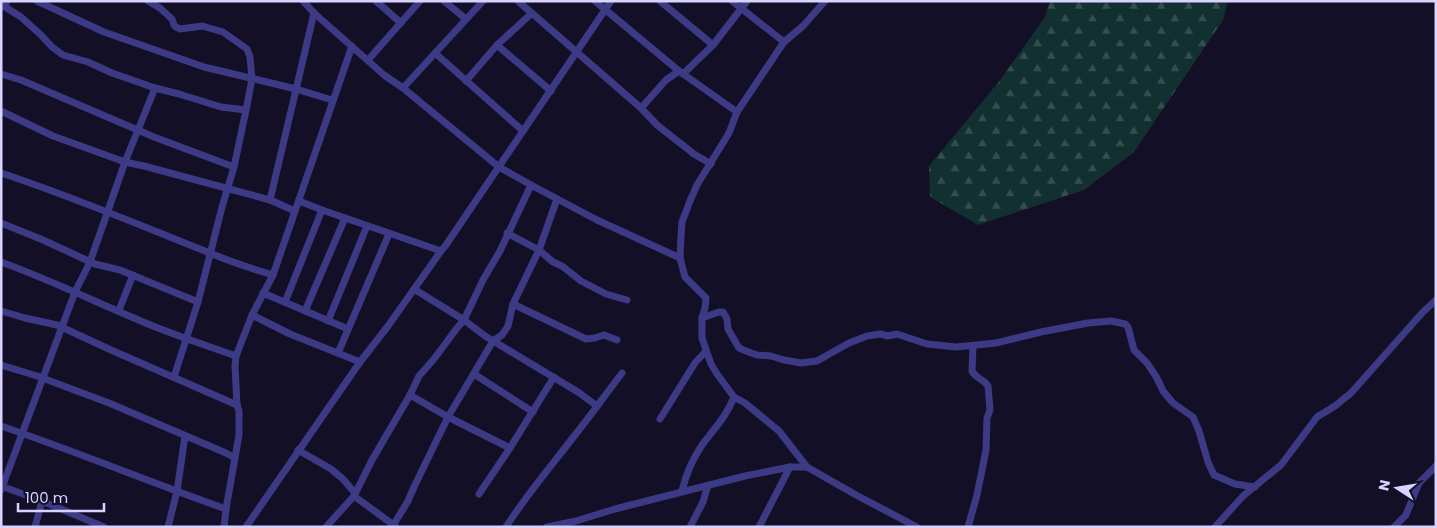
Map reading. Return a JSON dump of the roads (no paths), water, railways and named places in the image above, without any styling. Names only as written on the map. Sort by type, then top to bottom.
[{"type":"street","points":[[38,1],[104,32],[204,67],[296,89],[332,100]]},
{"type":"street","points":[[148,1],[160,8],[172,19],[176,28],[202,26],[223,32],[247,49],[252,79],[234,167],[198,302],[174,378]]},
{"type":"street","points":[[303,1],[384,75],[403,88],[499,167],[597,220],[680,258]]},
{"type":"street","points":[[376,1],[401,23]]},
{"type":"street","points":[[368,60],[420,1]]},
{"type":"street","points":[[444,1],[466,19]]},
{"type":"street","points":[[403,88],[483,1]]},
{"type":"street","points":[[518,1],[641,108],[657,125],[694,154],[711,164]]},
{"type":"street","points":[[594,1],[681,73],[737,112]]},
{"type":"street","points":[[246,527],[360,362],[446,245],[612,1]]},
{"type":"street","points":[[660,1],[712,45]]},
{"type":"street","points":[[732,1],[784,42]]},
{"type":"street","points":[[641,108],[666,80],[681,73],[712,45],[747,1]]},
{"type":"street","points":[[825,1],[803,26],[784,42],[737,112],[729,133],[697,185],[690,201],[682,222],[680,258],[685,277],[706,298],[702,318],[702,338],[712,364],[734,397],[745,403],[779,431],[807,467],[917,527]]},
{"type":"street","points":[[3,4],[21,17],[63,55],[88,62],[112,73],[155,88],[221,107],[246,110]]},
{"type":"street","points":[[270,200],[314,13]]},
{"type":"street","points":[[466,81],[497,45],[532,13]]},
{"type":"street","points":[[497,45],[550,91]]},
{"type":"street","points":[[224,527],[239,435],[236,356],[252,315],[273,275],[352,46]]},
{"type":"street","points":[[435,53],[523,131]]},
{"type":"street","points":[[1,74],[21,80],[137,130],[234,167]]},
{"type":"street","points":[[104,527],[42,501],[2,488],[75,292],[90,262],[125,162],[155,88]]},
{"type":"street","points":[[1,112],[53,136],[125,162],[270,200],[295,211]]},
{"type":"street","points":[[1,173],[36,184],[210,254],[273,275]]},
{"type":"street","points":[[326,527],[355,494],[419,376],[464,320],[483,280],[500,251],[531,185]]},
{"type":"street","points":[[298,450],[343,479],[372,510],[394,526],[448,417],[493,341],[502,335],[508,326],[513,304],[539,250],[557,199]]},
{"type":"street","points":[[299,201],[441,251]]},
{"type":"street","points":[[285,302],[322,210]]},
{"type":"street","points":[[305,310],[345,218]]},
{"type":"street","points":[[1,223],[90,262],[133,275],[198,302]]},
{"type":"street","points":[[328,321],[367,226]]},
{"type":"street","points":[[338,353],[389,234]]},
{"type":"street","points":[[507,234],[539,250],[581,281],[606,294],[627,300]]},
{"type":"street","points":[[1,262],[154,326],[236,356]]},
{"type":"street","points":[[119,310],[133,275]]},
{"type":"street","points":[[414,289],[597,406]]},
{"type":"street","points":[[263,292],[348,330]]},
{"type":"street","points":[[1216,527],[1243,496],[1281,465],[1317,417],[1335,406],[1351,392],[1422,312],[1436,300]]},
{"type":"street","points":[[513,304],[586,339],[604,335],[617,340]]},
{"type":"street","points":[[1,311],[62,328],[174,378],[218,395],[237,405]]},
{"type":"street","points":[[702,318],[722,312],[725,314],[731,337],[739,348],[757,355],[806,363],[816,361],[849,343],[867,336],[880,334],[888,336],[900,335],[937,346],[956,347],[996,343],[1088,323],[1111,321],[1125,324],[1128,327],[1134,350],[1147,363],[1163,391],[1173,403],[1193,417],[1214,474],[1235,484],[1255,487]]},
{"type":"street","points":[[252,315],[290,334],[360,362]]},
{"type":"street","points":[[968,527],[982,472],[986,450],[987,418],[990,410],[988,386],[972,371],[973,346]]},
{"type":"street","points":[[660,418],[695,363],[706,351]]},
{"type":"street","points":[[1,365],[43,378],[109,403],[235,458]]},
{"type":"street","points":[[506,527],[526,496],[544,476],[622,373]]},
{"type":"street","points":[[474,374],[532,412]]},
{"type":"street","points":[[479,494],[554,377]]},
{"type":"street","points":[[410,395],[448,417],[510,448]]},
{"type":"street","points":[[682,491],[692,460],[726,414],[734,397]]},
{"type":"street","points":[[1,426],[177,492],[226,508]]},
{"type":"street","points":[[168,527],[177,492],[185,436]]},
{"type":"street","points":[[1394,527],[1406,514],[1419,483],[1436,466]]},
{"type":"street","points":[[547,527],[575,524],[597,514],[745,476],[790,467],[807,467]]},
{"type":"street","points":[[759,527],[790,467]]},
{"type":"street","points":[[690,527],[703,502],[708,485]]},
{"type":"street","points":[[35,527],[42,501]]}]
